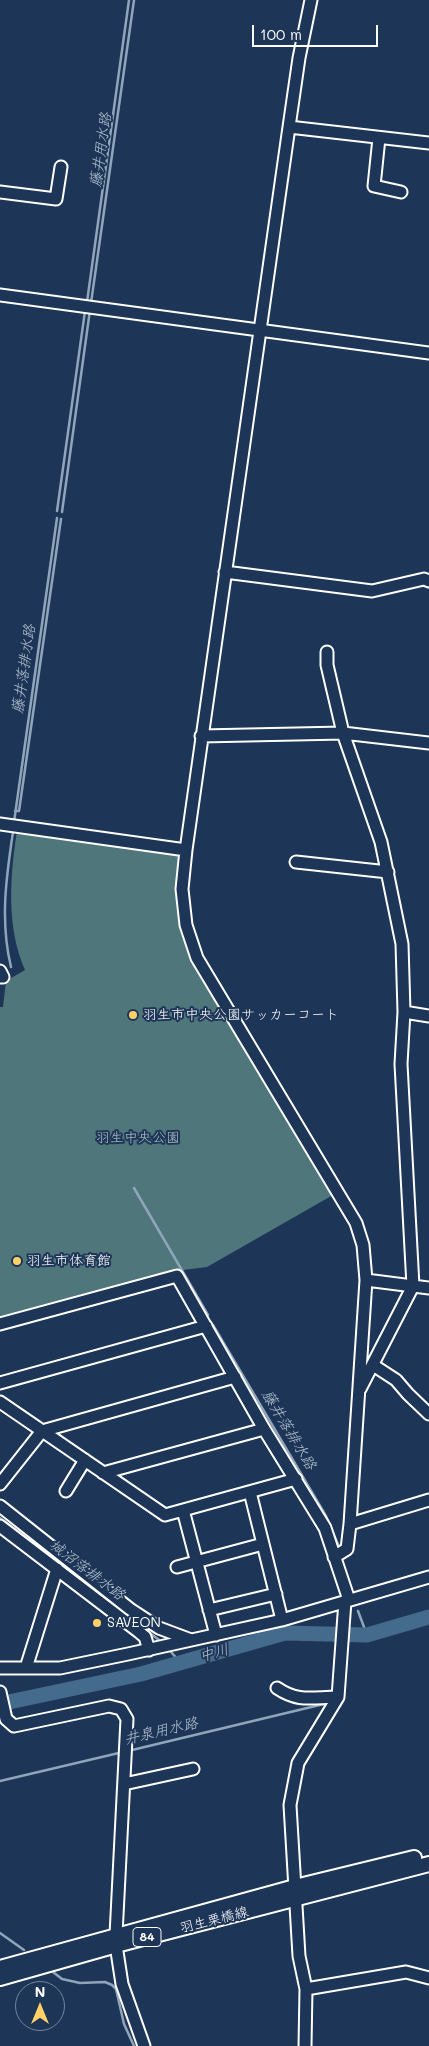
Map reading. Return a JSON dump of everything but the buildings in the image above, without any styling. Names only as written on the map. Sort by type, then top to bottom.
[{"type":"main road","name":"羽生栗橋線","points":[[0,1968],[295,1893],[429,1854]]},
{"type":"main road","name":"羽生栗橋線","points":[[295,1893],[429,1864]]},
{"type":"main road","name":"羽生栗橋線","points":[[0,1978],[116,1940]]},
{"type":"street","points":[[311,0],[299,58],[259,331],[201,736],[182,889],[186,925],[197,958],[356,1223],[363,1245],[366,1280],[348,1549],[334,1557]]},
{"type":"street","points":[[289,127],[429,144]]},
{"type":"street","points":[[379,138],[374,186],[401,192]]},
{"type":"street","points":[[0,192],[56,199],[61,167]]},
{"type":"street","points":[[0,295],[429,354]]},
{"type":"street","points":[[225,572],[372,591],[424,579],[429,580]]},
{"type":"street","points":[[327,652],[327,665],[342,733],[382,842],[402,944],[404,1012],[401,1064],[413,1286],[358,1394]]},
{"type":"street","points":[[201,736],[342,733],[429,743]]},
{"type":"street","points":[[0,824],[186,850]]},
{"type":"street","points":[[296,862],[388,872]]},
{"type":"street","points":[[0,971],[3,977],[0,977]]},
{"type":"street","points":[[404,1012],[429,1016]]},
{"type":"street","points":[[0,1324],[177,1276],[264,1429],[325,1528],[347,1600],[338,1697],[298,1763],[290,1805],[299,1956],[306,1989],[306,2046]]},
{"type":"street","points":[[366,1280],[429,1288]]},
{"type":"street","points":[[0,1384],[206,1326]]},
{"type":"street","points":[[373,1365],[396,1380],[429,1414]]},
{"type":"street","points":[[0,1484],[42,1431],[235,1377]]},
{"type":"street","points":[[0,1402],[164,1515],[296,1479]]},
{"type":"street","points":[[103,1473],[264,1429]]},
{"type":"street","points":[[66,1491],[85,1460]]},
{"type":"street","points":[[250,1492],[282,1620]]},
{"type":"street","points":[[350,1524],[429,1500]]},
{"type":"street","points":[[0,1506],[130,1609],[159,1628],[191,1640]]},
{"type":"street","points":[[182,1510],[216,1635]]},
{"type":"street","points":[[0,1526],[139,1632],[144,1637],[149,1650]]},
{"type":"street","points":[[177,1567],[263,1544]]},
{"type":"street","points":[[26,1668],[57,1569]]},
{"type":"street","points":[[0,1668],[60,1668],[149,1650],[282,1620],[429,1576]]},
{"type":"street","points":[[209,1610],[276,1594]]},
{"type":"street","points":[[277,1688],[288,1696],[299,1698],[338,1697]]},
{"type":"street","points":[[1,1695],[5,1715],[9,1723],[18,1726],[109,1706],[121,1709],[127,1720],[116,1940],[122,1984],[144,2046]]},
{"type":"street","points":[[124,1784],[193,1769]]},
{"type":"street","points":[[306,1989],[406,1972],[429,1978]]},
{"type":"green space","name":"羽生中央公園","points":[[17,831],[179,854],[177,889],[180,924],[193,961],[333,1195],[207,1267],[175,1271],[0,1319],[0,1007],[3,1007],[6,981],[25,970],[19,954],[12,919],[11,883]]},
{"type":"waterway","name":"藤井落排水路","points":[[87,302],[129,0]]},
{"type":"waterway","name":"藤井用水路","points":[[91,303],[134,0]]},
{"type":"waterway","name":"藤井用水路","points":[[62,512],[90,310]]},
{"type":"waterway","name":"藤井落排水路","points":[[57,511],[85,311]]},
{"type":"waterway","name":"藤井用水路","points":[[14,822],[57,518]]},
{"type":"waterway","name":"藤井用水路","points":[[15,811],[19,811],[61,519]]},
{"type":"waterway","name":"藤井落排水路","points":[[11,967],[6,933],[5,900],[13,832]]},
{"type":"waterway","name":"藤井落排水路","points":[[134,1188],[208,1315]]},
{"type":"waterway","name":"藤井落排水路","points":[[213,1325],[326,1516],[340,1549]]},
{"type":"waterway","name":"城沼落排水路","points":[[0,1518],[159,1640]]},
{"type":"waterway","name":"藤井落排水路","points":[[358,1611],[367,1635]]},
{"type":"waterway","name":"中川","points":[[0,1704],[141,1674],[285,1633],[367,1635],[429,1617]]},
{"type":"waterway","name":"城沼落排水路","points":[[170,1651],[181,1663]]},
{"type":"waterway","name":"井泉用水路","points":[[128,1751],[328,1703]]},
{"type":"waterway","name":"井泉用水路","points":[[0,1781],[123,1752]]},
{"type":"waterway","points":[[0,1933],[24,1950]]},
{"type":"waterway","points":[[53,1972],[62,1979],[80,1983],[105,1982],[112,1985],[116,1989],[124,2024],[134,2046]]},
{"type":"place","name":"羽生市中央公園サッカーコート","points":[[133,1015]]},
{"type":"place","name":"羽生市体育館","points":[[17,1261]]},
{"type":"place","name":"SAVEON","points":[[97,1623]]}]
